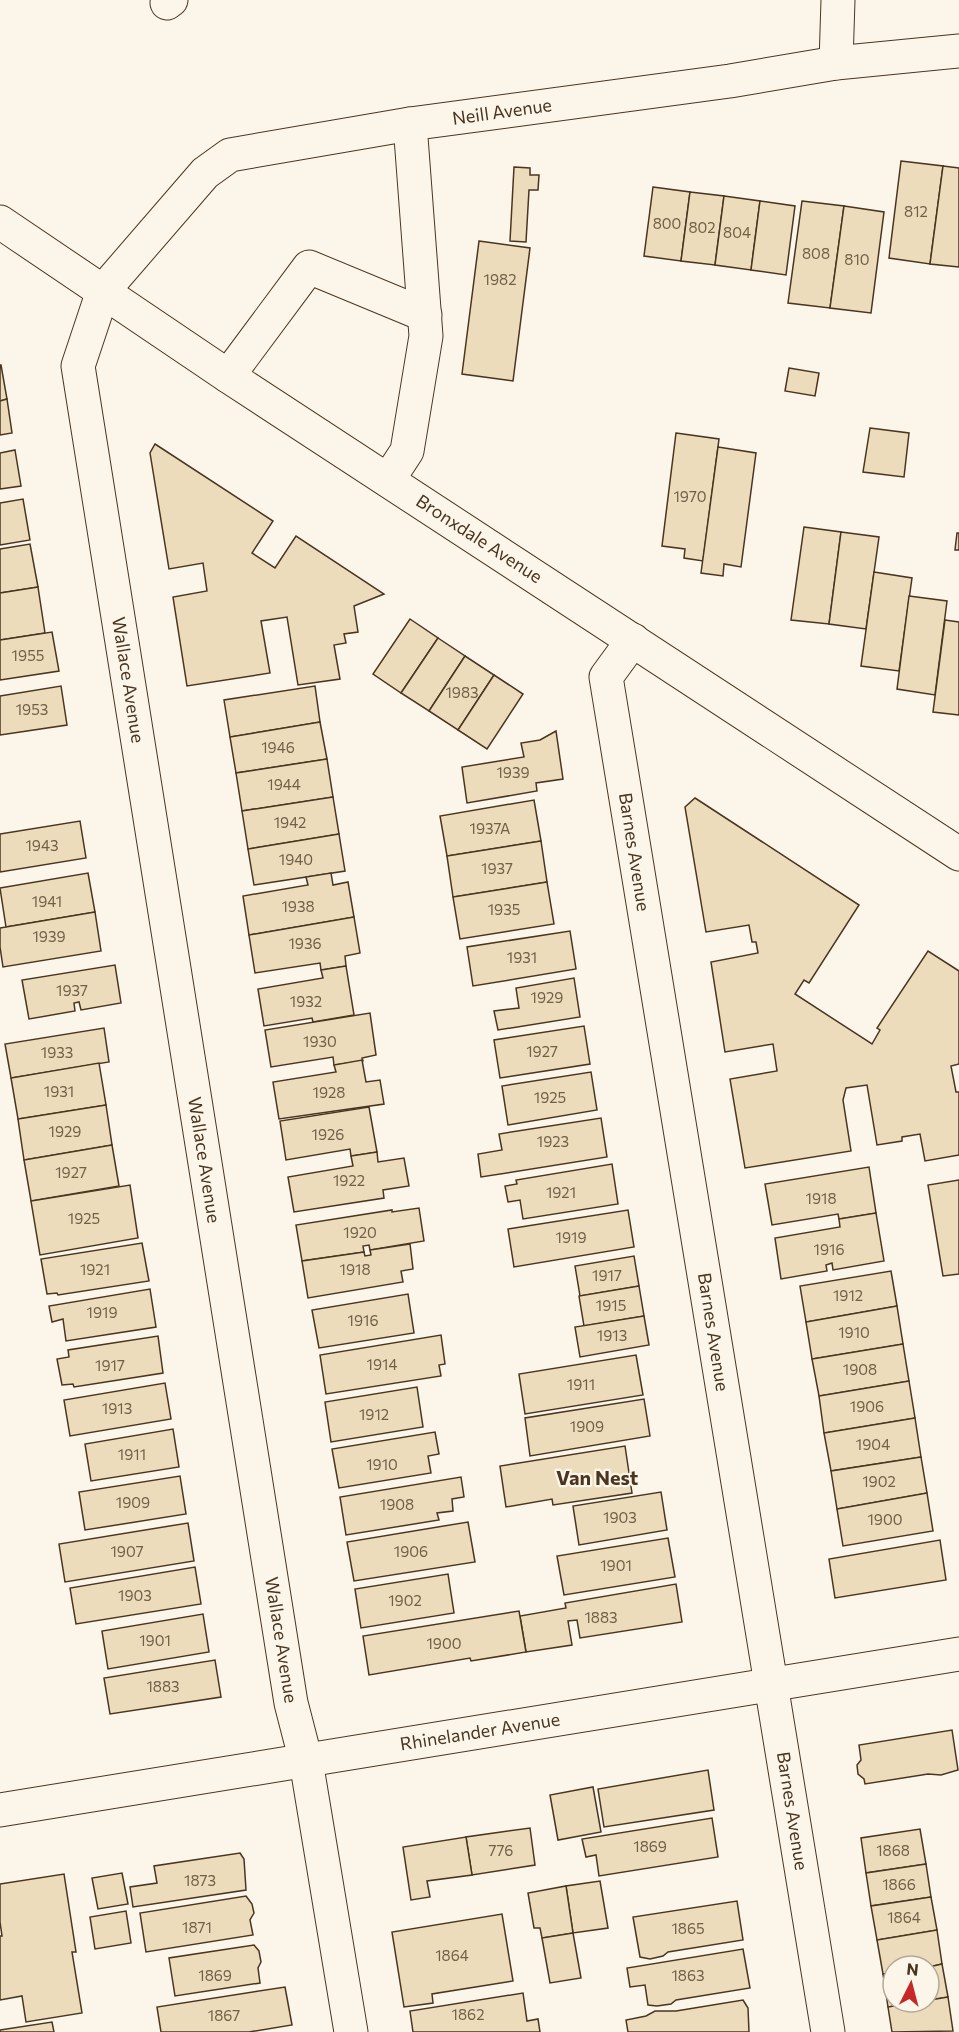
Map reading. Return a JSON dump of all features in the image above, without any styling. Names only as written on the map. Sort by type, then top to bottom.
[{"type":"street","points":[[836,63],[838,0]]},
{"type":"street","name":"Neill Avenue","points":[[103,291],[206,173],[230,155],[410,124],[730,81],[836,63],[959,51]]},
{"type":"street","points":[[388,480],[407,451],[426,336],[410,124]]},
{"type":"street","name":"Bronxdale Avenue","points":[[0,222],[228,376],[959,854]]},
{"type":"street","points":[[228,376],[309,267],[425,315]]},
{"type":"street","name":"Wallace Avenue","points":[[103,291],[78,366],[291,1703],[306,1761],[351,2032]]},
{"type":"street","name":"Barnes Avenue","points":[[633,640],[606,677],[828,2032]]},
{"type":"street","name":"Rhinelander Avenue","points":[[0,1810],[959,1654]]},
{"type":"building","points":[[901,161],[943,166],[930,264],[889,258]]},
{"type":"building","points":[[943,166],[959,168],[959,267],[930,264]]},
{"type":"building","points":[[514,167],[530,168],[530,175],[539,175],[538,190],[529,190],[526,242],[510,241]]},
{"type":"building","points":[[653,187],[690,192],[681,261],[644,256]]},
{"type":"building","points":[[690,192],[724,196],[715,265],[681,261]]},
{"type":"building","points":[[724,196],[760,201],[751,270],[715,265]]},
{"type":"building","points":[[760,201],[795,206],[786,275],[751,270]]},
{"type":"building","points":[[802,201],[844,206],[830,308],[788,303]]},
{"type":"building","points":[[844,206],[884,212],[871,313],[830,308]]},
{"type":"building","points":[[479,241],[530,248],[513,381],[462,374]]},
{"type":"building","points":[[0,365],[7,399],[0,401]]},
{"type":"building","points":[[789,368],[819,373],[815,396],[785,391]]},
{"type":"building","points":[[7,399],[12,433],[0,435],[0,401]]},
{"type":"building","points":[[870,428],[909,433],[904,477],[863,472]]},
{"type":"building","points":[[676,433],[719,439],[703,561],[684,558],[685,549],[662,546]]},
{"type":"building","points":[[155,444],[273,521],[252,553],[275,568],[296,536],[384,594],[354,606],[358,632],[344,634],[346,643],[334,645],[340,679],[298,685],[287,617],[261,621],[270,673],[187,686],[173,597],[207,591],[203,563],[169,569],[150,453]]},
{"type":"building","points":[[718,447],[756,453],[741,567],[724,564],[723,576],[701,573]]},
{"type":"building","points":[[15,450],[21,486],[0,489],[0,453]]},
{"type":"building","points":[[23,499],[30,540],[0,545],[0,503]]},
{"type":"building","points":[[804,527],[841,532],[829,624],[791,620]]},
{"type":"building","points":[[841,532],[879,537],[866,629],[829,624]]},
{"type":"building","points":[[957,533],[959,533],[959,550],[955,550]]},
{"type":"building","points":[[30,544],[38,587],[0,593],[0,549]]},
{"type":"building","points":[[874,572],[912,578],[899,671],[861,666]]},
{"type":"building","points":[[38,587],[45,633],[0,640],[0,593]]},
{"type":"building","points":[[909,596],[947,601],[935,695],[897,689]]},
{"type":"building","points":[[410,619],[438,638],[401,693],[373,674]]},
{"type":"building","points":[[945,620],[959,622],[959,715],[933,712]]},
{"type":"building","points":[[52,632],[59,671],[0,680],[0,640]]},
{"type":"building","points":[[438,638],[465,656],[429,711],[401,693]]},
{"type":"building","points":[[465,656],[494,675],[458,730],[429,711]]},
{"type":"building","points":[[494,675],[523,694],[487,749],[458,730]]},
{"type":"building","points":[[61,686],[67,725],[0,735],[0,696]]},
{"type":"building","points":[[315,686],[320,722],[230,737],[224,700]]},
{"type":"building","points":[[320,722],[327,759],[236,773],[230,737]]},
{"type":"building","points":[[556,731],[563,779],[536,783],[537,791],[467,803],[462,767],[524,757],[521,743],[540,740]]},
{"type":"building","points":[[327,759],[333,797],[242,811],[236,773]]},
{"type":"building","points":[[333,797],[339,834],[248,849],[242,811]]},
{"type":"building","points":[[695,798],[859,905],[809,983],[804,980],[795,994],[872,1044],[880,1030],[877,1028],[928,951],[959,971],[959,1064],[951,1066],[956,1092],[959,1092],[959,1155],[925,1161],[920,1134],[902,1137],[902,1141],[877,1145],[867,1085],[846,1088],[843,1100],[851,1151],[745,1168],[730,1079],[777,1071],[773,1044],[725,1052],[711,962],[758,953],[756,942],[752,942],[749,925],[706,932],[685,807]]},
{"type":"building","points":[[534,800],[541,841],[447,856],[440,816]]},
{"type":"building","points":[[80,821],[86,858],[0,872],[0,834]]},
{"type":"building","points":[[339,834],[345,871],[254,885],[248,849]]},
{"type":"building","points":[[541,841],[547,882],[453,897],[447,856]]},
{"type":"building","points":[[88,873],[95,912],[6,927],[0,888]]},
{"type":"building","points":[[331,873],[333,885],[348,882],[354,917],[249,935],[243,896],[308,885],[306,877]]},
{"type":"building","points":[[547,882],[554,924],[460,939],[453,897]]},
{"type":"building","points":[[95,912],[101,951],[3,967],[0,928]]},
{"type":"building","points":[[354,917],[360,953],[345,956],[346,966],[321,970],[320,963],[255,973],[249,935]]},
{"type":"building","points":[[570,931],[576,969],[473,986],[467,947]]},
{"type":"building","points":[[115,965],[121,1003],[81,1010],[79,1002],[74,1003],[75,1011],[29,1019],[22,980]]},
{"type":"building","points":[[346,966],[354,1015],[313,1022],[312,1018],[264,1026],[258,989],[323,978],[321,970]]},
{"type":"building","points":[[574,978],[580,1017],[498,1030],[494,1011],[519,1008],[516,988]]},
{"type":"building","points":[[370,1013],[376,1055],[362,1058],[363,1061],[334,1065],[333,1057],[271,1067],[265,1030]]},
{"type":"building","points":[[584,1026],[590,1064],[500,1078],[494,1040]]},
{"type":"building","points":[[104,1028],[109,1062],[11,1078],[5,1044]]},
{"type":"building","points":[[362,1060],[366,1082],[380,1080],[384,1104],[279,1119],[273,1082],[336,1072],[334,1065]]},
{"type":"building","points":[[99,1063],[106,1105],[18,1119],[11,1078]]},
{"type":"building","points":[[591,1072],[597,1110],[508,1125],[502,1086]]},
{"type":"building","points":[[106,1105],[112,1145],[24,1160],[18,1119]]},
{"type":"building","points":[[369,1107],[377,1152],[351,1156],[350,1149],[286,1160],[280,1121]]},
{"type":"building","points":[[601,1118],[607,1157],[481,1177],[478,1154],[502,1150],[499,1134]]},
{"type":"building","points":[[112,1145],[119,1186],[31,1201],[24,1160]]},
{"type":"building","points":[[377,1152],[378,1162],[404,1158],[409,1186],[383,1190],[384,1198],[294,1212],[288,1177],[353,1166],[351,1156]]},
{"type":"building","points":[[612,1164],[618,1204],[523,1219],[520,1200],[508,1202],[505,1186],[517,1184],[516,1180]]},
{"type":"building","points":[[869,1167],[876,1213],[839,1219],[838,1214],[772,1225],[765,1184]]},
{"type":"building","points":[[959,1180],[959,1274],[943,1276],[928,1185]]},
{"type":"building","points":[[130,1185],[138,1238],[40,1255],[31,1201]]},
{"type":"building","points":[[419,1208],[424,1241],[370,1250],[369,1245],[363,1246],[364,1252],[302,1261],[296,1225]]},
{"type":"building","points":[[628,1210],[634,1247],[514,1267],[508,1229]]},
{"type":"building","points":[[876,1213],[884,1261],[833,1270],[832,1263],[826,1265],[827,1271],[781,1279],[775,1238],[840,1227],[839,1219]]},
{"type":"building","points":[[142,1243],[149,1281],[58,1295],[57,1293],[47,1294],[41,1259]]},
{"type":"building","points":[[410,1244],[413,1269],[401,1271],[403,1282],[308,1298],[302,1261],[364,1252],[365,1256],[371,1255],[370,1250]]},
{"type":"building","points":[[634,1256],[639,1286],[580,1296],[575,1266]]},
{"type":"building","points":[[891,1271],[897,1306],[806,1322],[800,1286]]},
{"type":"building","points":[[639,1286],[644,1316],[584,1326],[579,1296]]},
{"type":"building","points":[[150,1289],[156,1327],[66,1341],[63,1319],[52,1322],[49,1306]]},
{"type":"building","points":[[408,1294],[414,1333],[319,1348],[312,1310]]},
{"type":"building","points":[[897,1306],[903,1344],[812,1359],[806,1322]]},
{"type":"building","points":[[644,1316],[649,1345],[580,1357],[575,1327]]},
{"type":"building","points":[[441,1335],[445,1364],[439,1365],[441,1376],[326,1394],[320,1355]]},
{"type":"building","points":[[158,1336],[163,1373],[74,1387],[73,1384],[62,1385],[57,1359],[69,1357],[68,1350]]},
{"type":"building","points":[[903,1344],[909,1381],[819,1396],[812,1359]]},
{"type":"building","points":[[636,1355],[643,1395],[525,1414],[519,1374]]},
{"type":"building","points":[[909,1381],[915,1418],[824,1433],[819,1396]]},
{"type":"building","points":[[165,1383],[171,1419],[70,1436],[64,1400]]},
{"type":"building","points":[[417,1387],[423,1427],[331,1442],[325,1402]]},
{"type":"building","points":[[644,1399],[650,1436],[530,1456],[525,1418]]},
{"type":"building","points":[[915,1418],[921,1457],[831,1471],[824,1433]]},
{"type":"building","points":[[173,1429],[179,1467],[91,1481],[85,1444]]},
{"type":"building","points":[[435,1432],[439,1454],[428,1456],[431,1473],[339,1488],[332,1449]]},
{"type":"building","points":[[625,1446],[632,1493],[553,1505],[552,1499],[506,1507],[500,1466]]},
{"type":"building","points":[[921,1457],[927,1493],[837,1509],[831,1471]]},
{"type":"building","points":[[180,1476],[186,1514],[85,1530],[79,1492]]},
{"type":"building","points":[[461,1477],[464,1497],[452,1499],[453,1511],[437,1513],[439,1520],[346,1535],[340,1497]]},
{"type":"building","points":[[661,1492],[667,1530],[579,1545],[573,1506]]},
{"type":"building","points":[[927,1493],[933,1531],[843,1546],[837,1509]]},
{"type":"building","points":[[468,1522],[475,1562],[354,1581],[347,1542]]},
{"type":"building","points":[[188,1523],[194,1561],[65,1582],[59,1544]]},
{"type":"building","points":[[668,1538],[675,1577],[564,1595],[557,1556]]},
{"type":"building","points":[[940,1540],[946,1580],[835,1598],[829,1559]]},
{"type":"building","points":[[195,1567],[201,1604],[76,1624],[70,1588]]},
{"type":"building","points":[[448,1574],[454,1613],[361,1628],[355,1589]]},
{"type":"building","points":[[676,1584],[682,1622],[580,1638],[577,1620],[568,1621],[572,1645],[526,1652],[520,1616],[566,1608],[565,1603]]},
{"type":"building","points":[[519,1611],[526,1652],[471,1661],[470,1658],[369,1675],[363,1636]]},
{"type":"building","points":[[203,1614],[209,1652],[108,1669],[102,1631]]},
{"type":"building","points":[[215,1660],[221,1697],[110,1714],[104,1678]]},
{"type":"building","points":[[952,1730],[958,1770],[941,1775],[928,1774],[865,1784],[864,1779],[858,1774],[857,1765],[861,1760],[859,1745]]},
{"type":"building","points":[[708,1770],[714,1810],[604,1827],[598,1789]]},
{"type":"building","points":[[593,1787],[601,1832],[558,1840],[550,1795]]},
{"type":"building","points":[[712,1818],[718,1857],[599,1876],[596,1855],[586,1857],[582,1839]]},
{"type":"building","points":[[530,1828],[535,1865],[472,1875],[466,1837]]},
{"type":"building","points":[[920,1829],[926,1864],[866,1873],[861,1838]]},
{"type":"building","points":[[466,1837],[472,1875],[427,1881],[430,1897],[411,1900],[403,1847]]},
{"type":"building","points":[[240,1853],[244,1859],[246,1890],[133,1907],[130,1887],[157,1883],[154,1866]]},
{"type":"building","points":[[926,1864],[931,1897],[871,1906],[866,1873]]},
{"type":"building","points":[[122,1873],[128,1904],[98,1909],[92,1878]]},
{"type":"building","points":[[64,1874],[76,1952],[72,1952],[82,2013],[26,2022],[22,1996],[0,2000],[0,1936],[2,1936],[0,1884]]},
{"type":"building","points":[[600,1881],[608,1928],[573,1933],[566,1886]]},
{"type":"building","points":[[566,1886],[573,1933],[542,1938],[540,1928],[534,1928],[528,1893]]},
{"type":"building","points":[[246,1896],[252,1904],[254,1913],[250,1920],[253,1935],[146,1952],[140,1913]]},
{"type":"building","points":[[931,1897],[937,1930],[877,1940],[871,1906]]},
{"type":"building","points":[[737,1901],[743,1940],[668,1952],[663,1956],[650,1959],[640,1957],[633,1917]]},
{"type":"building","points":[[126,1911],[131,1943],[95,1949],[90,1917]]},
{"type":"building","points":[[502,1914],[513,1981],[432,1994],[433,2003],[404,2007],[392,1932]]},
{"type":"building","points":[[937,1930],[941,1954],[881,1954],[881,1963],[877,1940]]},
{"type":"building","points":[[573,1933],[581,1978],[550,1983],[542,1938]]},
{"type":"building","points":[[254,1945],[259,1951],[261,1962],[258,1968],[260,1983],[175,1996],[169,1958]]},
{"type":"building","points":[[743,1949],[750,1988],[676,2000],[671,2004],[657,2006],[648,2005],[645,1985],[630,1987],[627,1968]]},
{"type":"building","points":[[941,1964],[948,1997],[941,1998]]},
{"type":"building","points":[[285,1987],[292,2025],[249,2032],[161,2032],[157,2007]]},
{"type":"building","points":[[523,1993],[527,2021],[538,2019],[540,2032],[413,2032],[410,2011]]},
{"type":"building","points":[[948,1997],[953,2031],[892,2032],[889,2014],[941,2014],[941,1998]]},
{"type":"building","points":[[743,2000],[748,2008],[749,2032],[628,2032],[626,2020],[646,2016],[655,2011],[676,2011]]},
{"type":"building","points":[[52,2022],[54,2032],[0,2032],[0,2030]]},
{"type":"district","name":"Van Nest","points":[[597,1478]]}]
